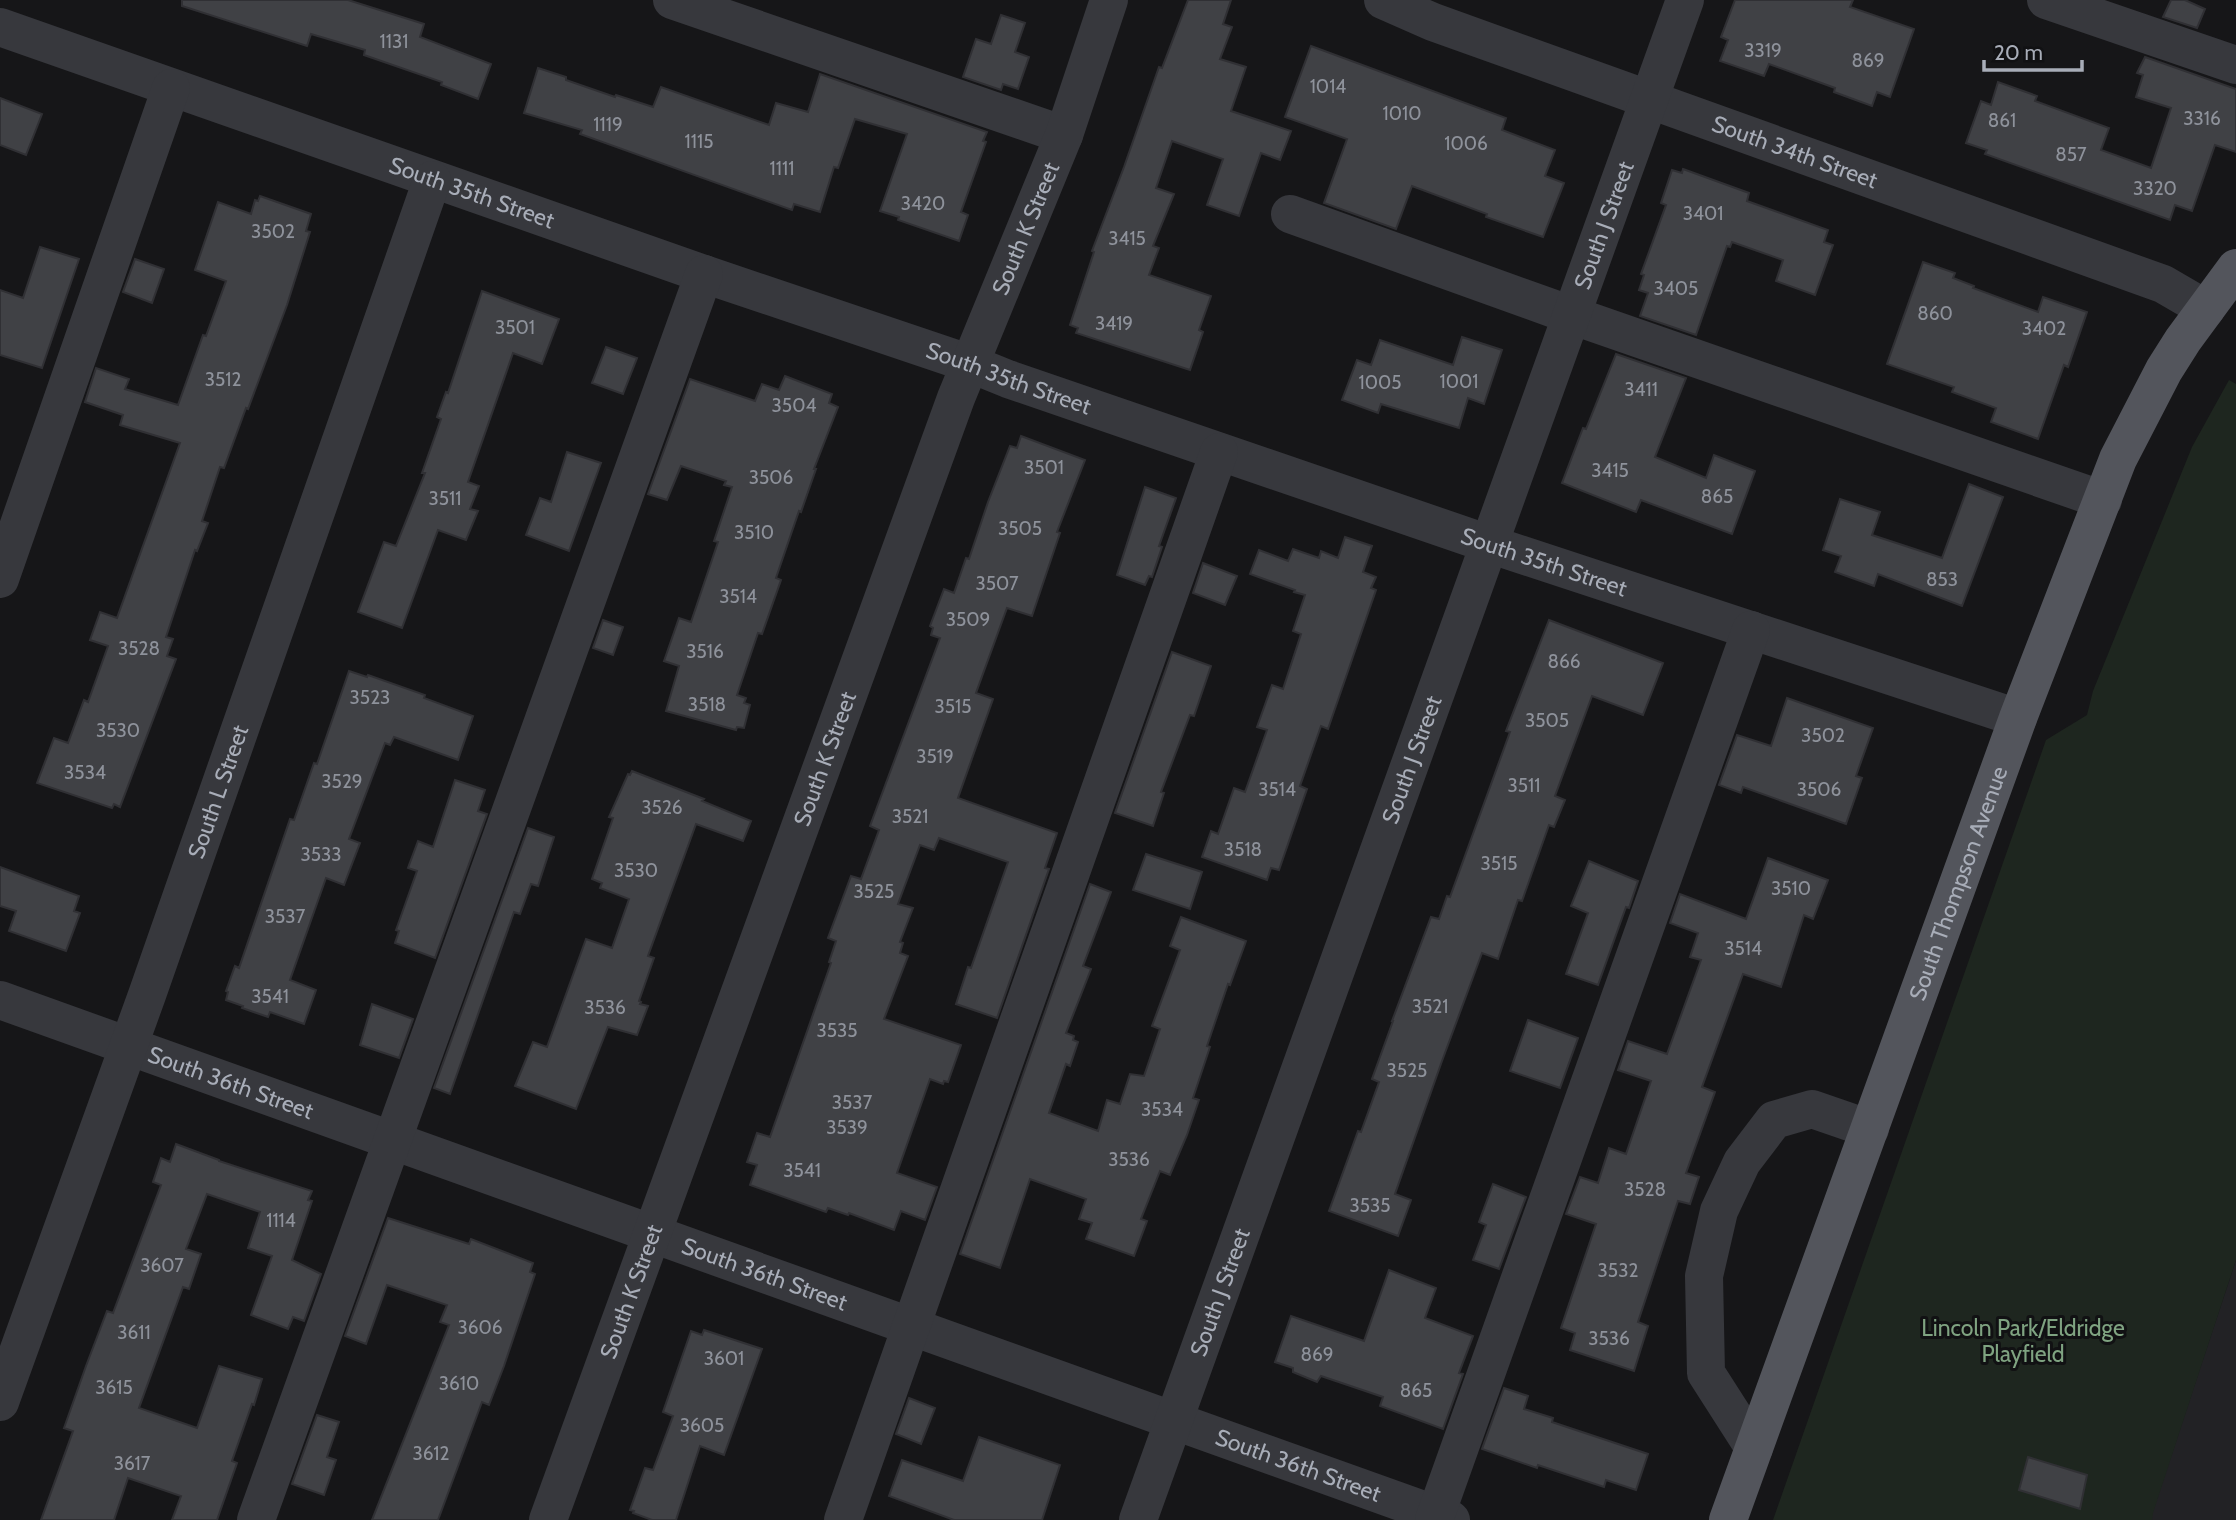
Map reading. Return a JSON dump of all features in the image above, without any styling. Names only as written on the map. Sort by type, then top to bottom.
[{"type":"main road","name":"South Thompson Avenue","points":[[1728,1520],[2018,718],[2118,458],[2158,381],[2183,340],[2236,268]]},
{"type":"street","points":[[672,0],[1063,135]]},
{"type":"street","name":"South K Street","points":[[548,1520],[956,398],[1063,135],[1109,0]]},
{"type":"street","name":"South 34th Street","points":[[1383,0],[1433,22],[2163,284],[2206,309]]},
{"type":"street","name":"South J Street","points":[[1138,1520],[1685,0]]},
{"type":"street","points":[[2046,0],[2236,65]]},
{"type":"street","name":"South 35th Street","points":[[0,27],[432,180],[971,364],[1219,452],[2018,718]]},
{"type":"street","points":[[0,579],[171,88]]},
{"type":"street","name":"South L Street","points":[[0,1402],[129,1045],[432,180]]},
{"type":"street","points":[[1290,214],[2103,500]]},
{"type":"street","points":[[256,1520],[704,274]]},
{"type":"street","points":[[843,1520],[1219,452]]},
{"type":"street","points":[[1440,1518],[1751,630]]},
{"type":"street","name":"South 36th Street","points":[[0,1000],[1174,1420],[1440,1518]]},
{"type":"street","points":[[1754,1448],[1706,1373],[1704,1276],[1719,1211],[1742,1162],[1774,1120],[1812,1109],[1870,1129]]},
{"type":"shaded area","points":[[2236,1260],[2236,1520],[2152,1520],[2152,1514]]},
{"type":"green space","name":"Lincoln Park/Eldridge Playfield","points":[[2229,380],[2236,384],[2236,1260],[2152,1520],[1773,1520],[2046,740],[2087,715],[2093,691],[2192,447]]},
{"type":"building","points":[[182,0],[348,0],[424,24],[420,37],[491,64],[478,99],[441,85],[442,82],[364,55],[365,50],[311,34],[307,46],[182,6]]},
{"type":"building","points":[[1188,0],[1231,0],[1223,24],[1232,27],[1220,59],[1246,67],[1231,111],[1291,131],[1280,160],[1261,153],[1239,216],[1207,205],[1223,159],[1172,141],[1156,188],[1174,194],[1153,246],[1159,248],[1149,275],[1211,296],[1199,330],[1203,332],[1190,370],[1076,333],[1078,328],[1070,325],[1094,252],[1092,251],[1159,67],[1162,68]]},
{"type":"building","points":[[1735,0],[1853,0],[1850,7],[1914,29],[1890,97],[1877,92],[1872,106],[1834,92],[1835,88],[1769,64],[1764,76],[1720,61],[1728,40],[1721,37]]},
{"type":"building","points":[[2171,0],[2185,0],[2205,9],[2197,28],[2163,17]]},
{"type":"building","points":[[1001,15],[1025,23],[1015,52],[1029,57],[1018,89],[1003,84],[1001,90],[963,77],[976,39],[991,44]]},
{"type":"building","points":[[1311,46],[1506,118],[1502,130],[1555,150],[1545,176],[1564,183],[1543,237],[1412,186],[1396,229],[1324,203],[1347,139],[1285,117]]},
{"type":"building","points":[[2145,57],[2236,89],[2236,152],[2215,145],[2192,211],[2175,205],[2170,220],[1985,154],[1987,150],[1966,143],[1981,101],[1991,105],[1998,82],[2037,96],[2035,101],[2109,128],[2101,150],[2151,168],[2171,108],[2136,97],[2143,75],[2137,73]]},
{"type":"building","points":[[538,68],[615,97],[616,95],[653,107],[661,87],[769,125],[776,103],[808,112],[820,74],[987,132],[983,141],[986,142],[961,212],[968,215],[959,241],[880,211],[907,134],[855,119],[838,168],[834,167],[820,212],[794,204],[792,210],[580,134],[582,130],[524,113]]},
{"type":"building","points":[[0,98],[42,114],[26,155],[0,145]]},
{"type":"building","points":[[1683,169],[1749,193],[1747,201],[1828,230],[1824,242],[1833,245],[1815,295],[1776,281],[1783,260],[1732,242],[1730,247],[1727,246],[1696,335],[1640,316],[1648,293],[1639,290],[1644,275],[1641,274],[1666,205],[1661,203],[1672,170],[1682,173]]},
{"type":"building","points":[[260,196],[311,214],[306,231],[310,232],[287,305],[224,468],[220,467],[202,521],[208,523],[197,551],[195,550],[166,637],[173,639],[167,656],[176,659],[120,807],[114,804],[112,808],[37,783],[54,738],[68,743],[84,700],[88,702],[108,646],[90,640],[100,612],[117,618],[180,443],[120,425],[123,415],[85,402],[96,368],[129,379],[125,389],[178,405],[226,281],[195,270],[218,202],[251,214],[255,200],[258,201]]},
{"type":"building","points":[[40,247],[79,259],[42,368],[0,355],[0,290],[23,298]]},
{"type":"building","points":[[135,259],[164,269],[152,303],[123,292]]},
{"type":"building","points":[[1923,262],[1955,273],[1953,278],[1974,286],[1973,288],[2038,312],[2043,297],[2087,312],[2068,367],[2064,365],[2038,439],[1991,422],[1996,408],[1952,392],[1954,387],[1887,364]]},
{"type":"building","points":[[482,291],[559,319],[542,364],[513,353],[468,482],[479,486],[470,509],[478,511],[466,540],[438,530],[402,628],[358,612],[384,542],[396,546],[425,473],[422,473],[441,419],[437,417],[446,392],[448,393]]},
{"type":"building","points":[[1462,337],[1502,350],[1484,404],[1468,398],[1459,428],[1381,404],[1378,413],[1342,400],[1357,360],[1371,365],[1380,340],[1453,365]]},
{"type":"building","points":[[606,347],[637,358],[623,394],[592,383]]},
{"type":"building","points":[[1616,354],[1686,378],[1655,457],[1706,478],[1714,455],[1755,471],[1732,534],[1641,500],[1636,512],[1562,483]]},
{"type":"building","points":[[785,376],[832,394],[829,403],[838,407],[776,578],[781,580],[762,634],[758,633],[737,695],[746,698],[744,703],[750,705],[744,728],[737,727],[736,730],[666,711],[679,666],[664,661],[679,618],[691,622],[718,542],[714,541],[732,487],[724,485],[726,481],[681,466],[667,500],[648,494],[690,379],[755,401],[762,384],[779,390]]},
{"type":"building","points":[[1021,436],[1085,460],[1057,532],[1060,533],[1032,616],[1007,608],[976,693],[993,699],[958,798],[1057,833],[1045,868],[1049,869],[997,1018],[956,1004],[1008,862],[939,838],[934,850],[920,845],[898,904],[913,908],[900,942],[903,943],[900,953],[908,956],[884,1019],[961,1045],[948,1082],[944,1081],[943,1084],[930,1079],[897,1173],[937,1187],[925,1220],[901,1211],[894,1230],[849,1213],[848,1215],[828,1208],[826,1212],[750,1185],[757,1165],[747,1162],[757,1133],[770,1137],[831,963],[829,962],[836,941],[828,938],[851,876],[861,879],[879,830],[870,826],[940,638],[931,635],[933,628],[930,626],[944,589],[954,593],[1010,446],[1017,448]]},
{"type":"building","points":[[567,452],[601,463],[569,551],[526,535],[540,498],[551,502]]},
{"type":"building","points":[[1969,484],[2003,497],[1962,606],[1878,574],[1874,586],[1835,572],[1841,556],[1823,550],[1840,499],[1880,512],[1872,535],[1942,558]]},
{"type":"building","points":[[1145,487],[1176,498],[1159,546],[1162,547],[1152,577],[1149,576],[1145,585],[1117,575]]},
{"type":"building","points":[[1345,537],[1372,546],[1363,572],[1376,577],[1371,588],[1376,590],[1328,729],[1321,726],[1300,786],[1307,789],[1279,870],[1271,868],[1267,880],[1202,857],[1211,831],[1218,834],[1234,788],[1245,792],[1267,730],[1257,727],[1272,685],[1283,689],[1301,634],[1293,631],[1305,595],[1250,574],[1259,550],[1288,561],[1293,549],[1319,558],[1321,551],[1338,558]]},
{"type":"building","points":[[1203,563],[1237,576],[1225,605],[1193,593]]},
{"type":"building","points":[[603,620],[623,627],[613,655],[593,648]]},
{"type":"building","points":[[1549,620],[1663,663],[1643,715],[1592,696],[1555,796],[1565,800],[1554,827],[1549,825],[1522,901],[1518,900],[1498,959],[1482,953],[1442,1061],[1395,1194],[1411,1200],[1398,1236],[1329,1211],[1379,1082],[1372,1079],[1392,1021],[1431,917],[1439,919],[1447,896],[1450,897],[1510,732],[1506,731]]},
{"type":"building","points":[[1172,652],[1211,666],[1194,716],[1190,715],[1161,792],[1164,793],[1153,826],[1115,813]]},
{"type":"building","points":[[349,671],[425,695],[424,698],[473,716],[458,760],[394,737],[390,745],[385,743],[349,839],[360,843],[344,885],[326,878],[290,980],[316,990],[304,1024],[270,1012],[268,1017],[242,1008],[243,1006],[226,1000],[226,991],[235,966],[239,968],[290,819],[294,820],[314,763],[317,764]]},
{"type":"building","points":[[1787,698],[1873,728],[1856,776],[1862,778],[1846,824],[1743,787],[1741,793],[1719,785],[1737,735],[1771,746]]},
{"type":"building","points":[[632,771],[751,821],[743,841],[696,824],[648,956],[654,958],[639,1001],[640,1004],[648,1006],[637,1035],[608,1027],[576,1109],[515,1086],[533,1042],[547,1047],[586,939],[612,948],[629,899],[600,888],[602,883],[592,879],[613,818],[609,817],[628,774]]},
{"type":"building","points":[[455,780],[485,790],[478,811],[487,814],[435,958],[395,943],[399,931],[396,930],[417,871],[408,868],[418,841],[433,847]]},
{"type":"building","points":[[528,828],[554,837],[538,886],[531,884],[520,914],[514,912],[450,1094],[434,1088]]},
{"type":"building","points":[[1146,854],[1202,872],[1190,909],[1133,890]]},
{"type":"building","points":[[1768,858],[1828,880],[1813,919],[1804,915],[1781,987],[1743,974],[1702,1087],[1715,1092],[1686,1173],[1699,1177],[1690,1204],[1678,1201],[1638,1322],[1648,1326],[1634,1371],[1570,1350],[1575,1333],[1561,1328],[1596,1224],[1566,1214],[1580,1177],[1598,1183],[1609,1148],[1626,1154],[1651,1081],[1618,1070],[1628,1041],[1667,1054],[1701,960],[1690,957],[1698,933],[1670,923],[1680,894],[1746,919]]},
{"type":"building","points":[[1589,861],[1638,881],[1598,985],[1566,974],[1588,913],[1571,906]]},
{"type":"building","points":[[0,867],[79,896],[74,911],[80,913],[66,951],[9,931],[16,911],[0,906]]},
{"type":"building","points":[[1090,884],[1111,892],[1083,966],[1091,969],[1066,1033],[1074,1036],[1073,1040],[1078,1042],[1070,1066],[1066,1064],[1049,1113],[1098,1131],[1107,1100],[1120,1104],[1130,1074],[1144,1076],[1160,1029],[1152,1026],[1180,950],[1170,946],[1181,917],[1246,941],[1207,1046],[1210,1047],[1193,1098],[1199,1100],[1187,1135],[1170,1175],[1160,1171],[1141,1219],[1147,1221],[1134,1256],[1086,1239],[1092,1223],[1079,1219],[1086,1199],[1030,1179],[1000,1268],[960,1254]]},
{"type":"building","points":[[372,1004],[413,1019],[399,1058],[360,1045]]},
{"type":"building","points":[[1528,1020],[1578,1038],[1560,1088],[1510,1071]]},
{"type":"building","points":[[176,1144],[312,1191],[308,1200],[312,1201],[292,1260],[321,1274],[304,1321],[293,1317],[288,1329],[251,1315],[272,1256],[248,1248],[260,1212],[207,1194],[186,1249],[201,1254],[189,1289],[183,1287],[139,1408],[197,1428],[219,1366],[262,1379],[232,1461],[237,1463],[217,1520],[172,1520],[181,1496],[128,1478],[114,1520],[41,1520],[73,1431],[64,1428],[86,1366],[107,1311],[113,1313],[161,1185],[153,1182],[161,1158],[170,1162]]},
{"type":"building","points":[[1493,1184],[1526,1197],[1499,1269],[1473,1260],[1486,1225],[1479,1222]]},
{"type":"building","points":[[388,1218],[469,1244],[471,1239],[533,1263],[530,1272],[535,1274],[489,1405],[482,1402],[438,1520],[372,1520],[449,1325],[440,1322],[447,1305],[387,1285],[366,1344],[345,1336]]},
{"type":"building","points":[[1389,1270],[1436,1288],[1425,1318],[1473,1336],[1459,1373],[1463,1374],[1443,1429],[1380,1406],[1383,1397],[1321,1376],[1317,1382],[1293,1372],[1293,1368],[1275,1362],[1291,1316],[1364,1341]]},
{"type":"building","points":[[704,1330],[762,1349],[724,1455],[700,1446],[676,1520],[652,1520],[630,1510],[645,1468],[653,1470],[673,1416],[663,1412],[691,1331],[702,1335]]},
{"type":"building","points":[[1504,1388],[1528,1396],[1524,1409],[1553,1418],[1552,1422],[1648,1454],[1636,1490],[1606,1480],[1604,1487],[1482,1449]]},
{"type":"building","points":[[909,1398],[935,1408],[921,1444],[896,1434]]},
{"type":"building","points":[[317,1415],[339,1422],[327,1457],[336,1460],[324,1495],[292,1484]]},
{"type":"building","points":[[979,1437],[1060,1465],[1042,1520],[954,1520],[889,1496],[902,1460],[963,1481]]},
{"type":"building","points":[[2028,1457],[2087,1475],[2080,1509],[2019,1490]]}]
